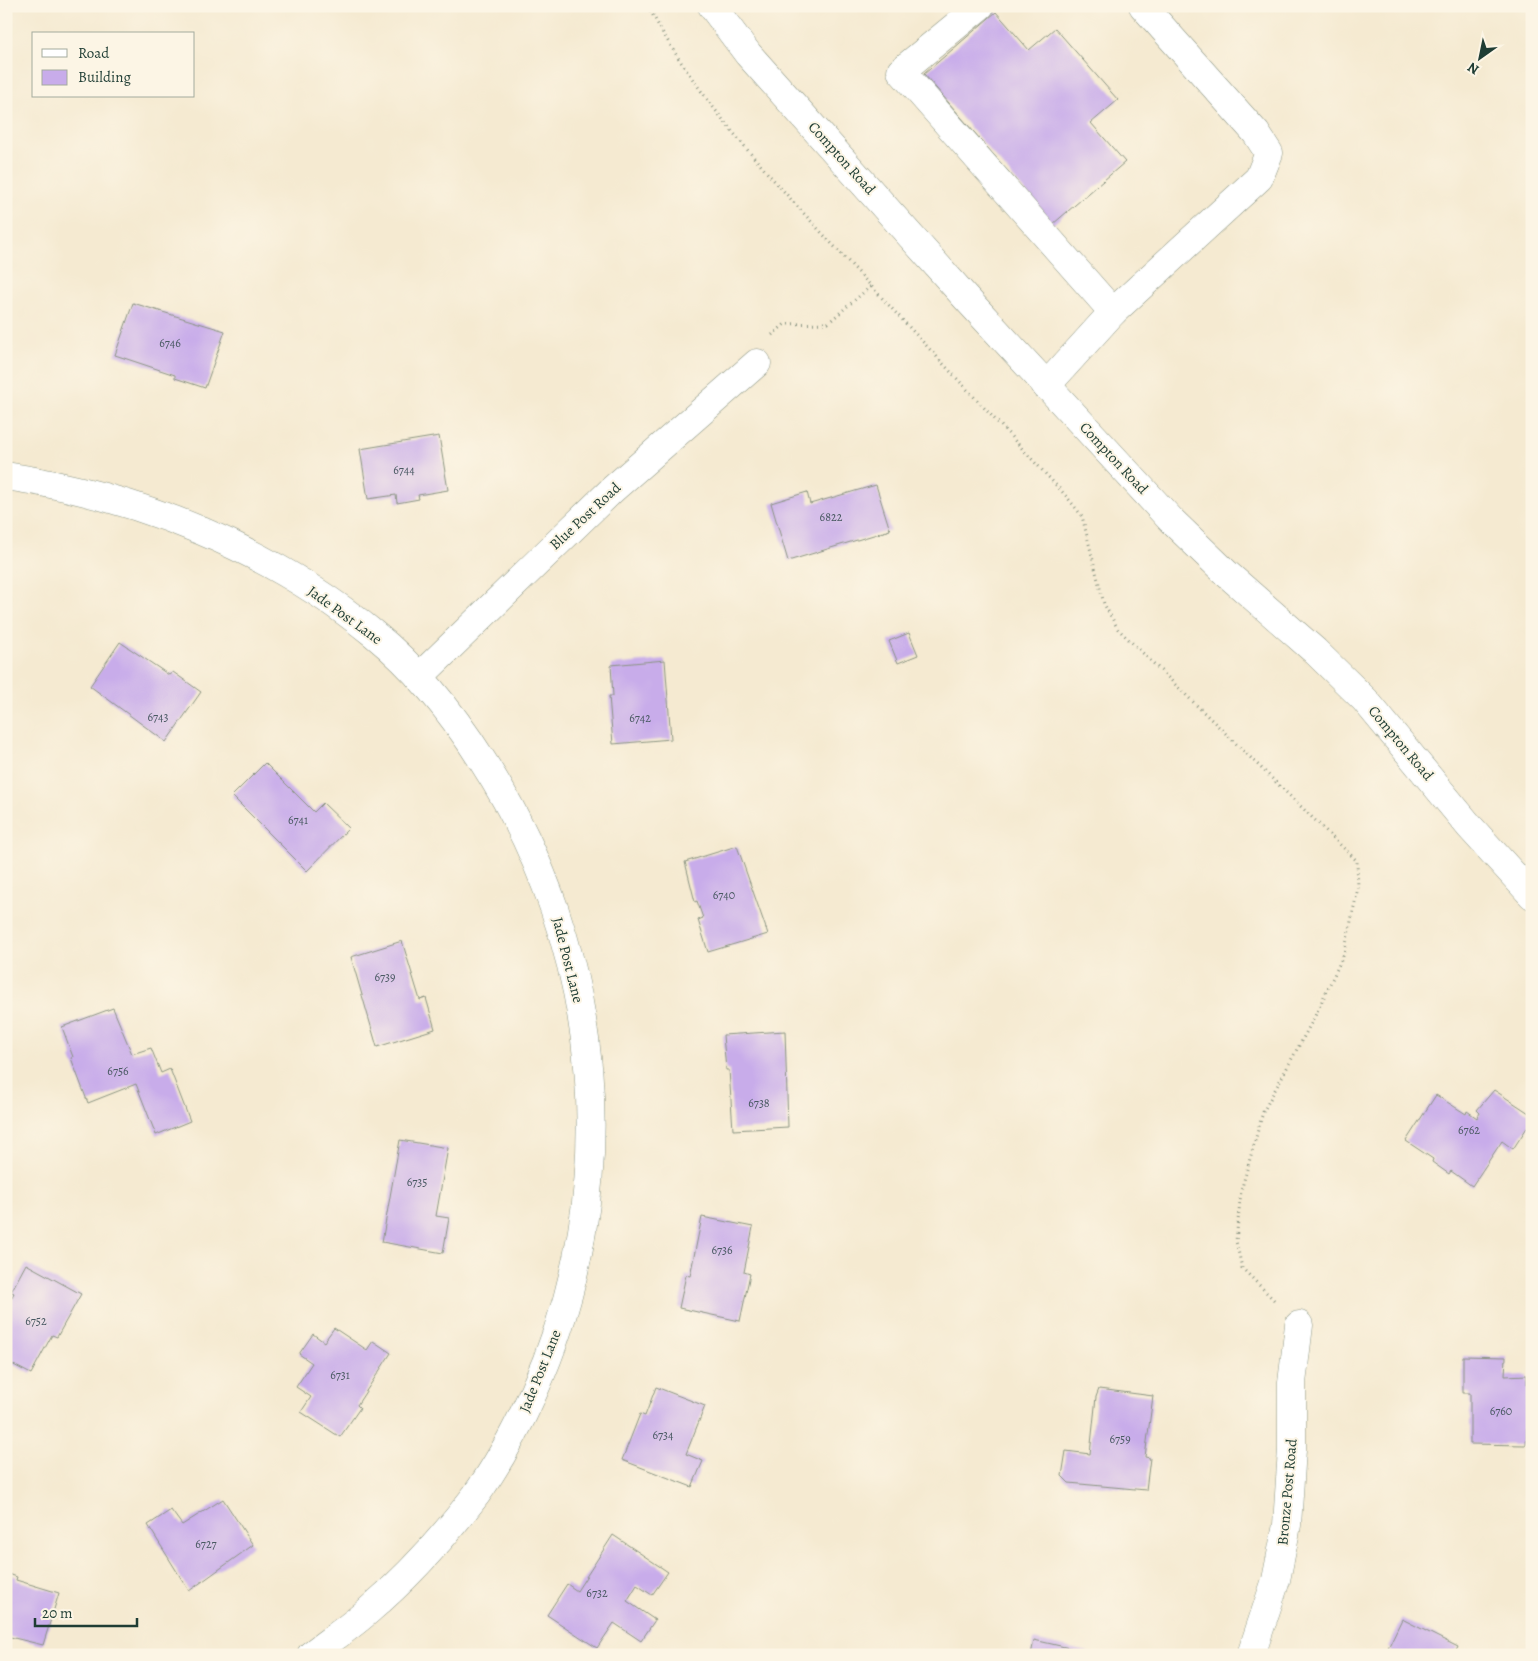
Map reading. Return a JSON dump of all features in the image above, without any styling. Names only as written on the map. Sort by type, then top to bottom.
[{"type":"street","name":"Compton Road","points":[[712,6],[748,54],[1046,386],[1171,520],[1365,700],[1470,827],[1532,895]]},
{"type":"street","points":[[980,6],[901,71],[1113,312]]},
{"type":"street","points":[[1046,386],[1113,312],[1259,178],[1269,153],[1256,133],[1143,6]]},
{"type":"street","name":"Blue Post Road","points":[[419,677],[613,489],[757,363]]},
{"type":"street","name":"Jade Post Lane","points":[[6,476],[44,481],[137,505],[223,540],[298,580],[375,634],[419,677],[459,724],[503,792],[542,870],[567,946],[585,1031],[592,1111],[587,1198],[574,1277],[550,1354],[512,1436],[478,1492],[432,1550],[369,1610],[311,1655]]},
{"type":"street","name":"Bronze Post Road","points":[[1251,1655],[1276,1580],[1287,1525],[1292,1449],[1292,1383],[1299,1325]]},
{"type":"path","points":[[648,6],[659,27],[710,106],[777,184],[1067,497],[1082,516],[1104,604],[1118,629],[1357,861],[1358,888],[1344,954],[1314,1018],[1263,1112],[1241,1191],[1236,1241],[1242,1268],[1299,1325]]},
{"type":"path","points":[[757,363],[750,355],[785,324],[828,323],[871,286]]},
{"type":"building","points":[[996,12],[1029,50],[1055,28],[1118,100],[1091,123],[1125,162],[1053,224],[924,74]]},
{"type":"building","points":[[133,303],[225,331],[205,388],[175,378],[175,375],[115,355]]},
{"type":"building","points":[[439,436],[448,490],[418,495],[419,499],[397,503],[396,495],[368,499],[360,449]]},
{"type":"building","points":[[876,485],[890,530],[788,561],[771,503],[807,492],[810,504]]},
{"type":"building","points":[[909,633],[918,655],[898,663],[889,641]]},
{"type":"building","points":[[120,642],[169,675],[173,672],[201,692],[166,742],[90,686]]},
{"type":"building","points":[[665,660],[671,739],[613,744],[609,696],[613,696],[611,665]]},
{"type":"building","points":[[265,763],[314,812],[323,803],[349,828],[307,871],[232,796]]},
{"type":"building","points":[[737,846],[768,934],[708,952],[698,920],[703,918],[697,901],[695,902],[685,862]]},
{"type":"building","points":[[402,941],[420,1000],[426,998],[435,1029],[377,1047],[351,957]]},
{"type":"building","points":[[113,1008],[132,1054],[151,1048],[161,1073],[170,1069],[190,1121],[156,1135],[136,1084],[88,1103],[71,1058],[73,1057],[62,1027]]},
{"type":"building","points":[[785,1031],[788,1127],[733,1130],[729,1070],[726,1070],[723,1035]]},
{"type":"building","points":[[1494,1090],[1532,1115],[1532,1120],[1513,1149],[1502,1141],[1472,1186],[1451,1171],[1449,1174],[1432,1162],[1433,1159],[1406,1141],[1436,1095],[1466,1114],[1467,1111],[1477,1118],[1480,1113],[1477,1110]]},
{"type":"building","points":[[400,1140],[448,1148],[436,1216],[449,1218],[443,1253],[382,1242]]},
{"type":"building","points":[[702,1217],[753,1227],[744,1272],[750,1274],[740,1321],[679,1308],[686,1275],[690,1276]]},
{"type":"building","points":[[26,1264],[81,1294],[57,1337],[52,1335],[31,1374],[6,1361],[6,1307],[14,1293],[11,1292]]},
{"type":"building","points":[[334,1328],[367,1350],[373,1341],[391,1353],[357,1405],[360,1408],[340,1437],[301,1412],[311,1397],[296,1387],[312,1363],[299,1354],[313,1334],[324,1342]]},
{"type":"building","points":[[1463,1356],[1506,1357],[1505,1376],[1527,1375],[1527,1384],[1532,1384],[1532,1428],[1527,1428],[1526,1445],[1470,1444],[1470,1393],[1463,1393]]},
{"type":"building","points":[[656,1387],[705,1406],[686,1454],[703,1461],[692,1487],[622,1460],[640,1414],[645,1416]]},
{"type":"building","points":[[1099,1389],[1153,1396],[1145,1457],[1150,1458],[1146,1490],[1069,1483],[1062,1476],[1066,1451],[1090,1454],[1096,1397]]},
{"type":"building","points":[[223,1499],[253,1545],[189,1591],[148,1525],[171,1510],[182,1525]]},
{"type":"building","points":[[613,1535],[668,1572],[652,1595],[637,1585],[627,1601],[655,1620],[641,1641],[614,1623],[597,1648],[547,1615],[567,1584],[577,1591]]},
{"type":"building","points":[[6,1573],[17,1577],[16,1580],[59,1593],[43,1645],[6,1636]]},
{"type":"building","points":[[1402,1619],[1458,1647],[1454,1655],[1389,1655],[1391,1649],[1388,1648]]},
{"type":"building","points":[[1034,1640],[1087,1652],[1087,1655],[1031,1655]]}]
